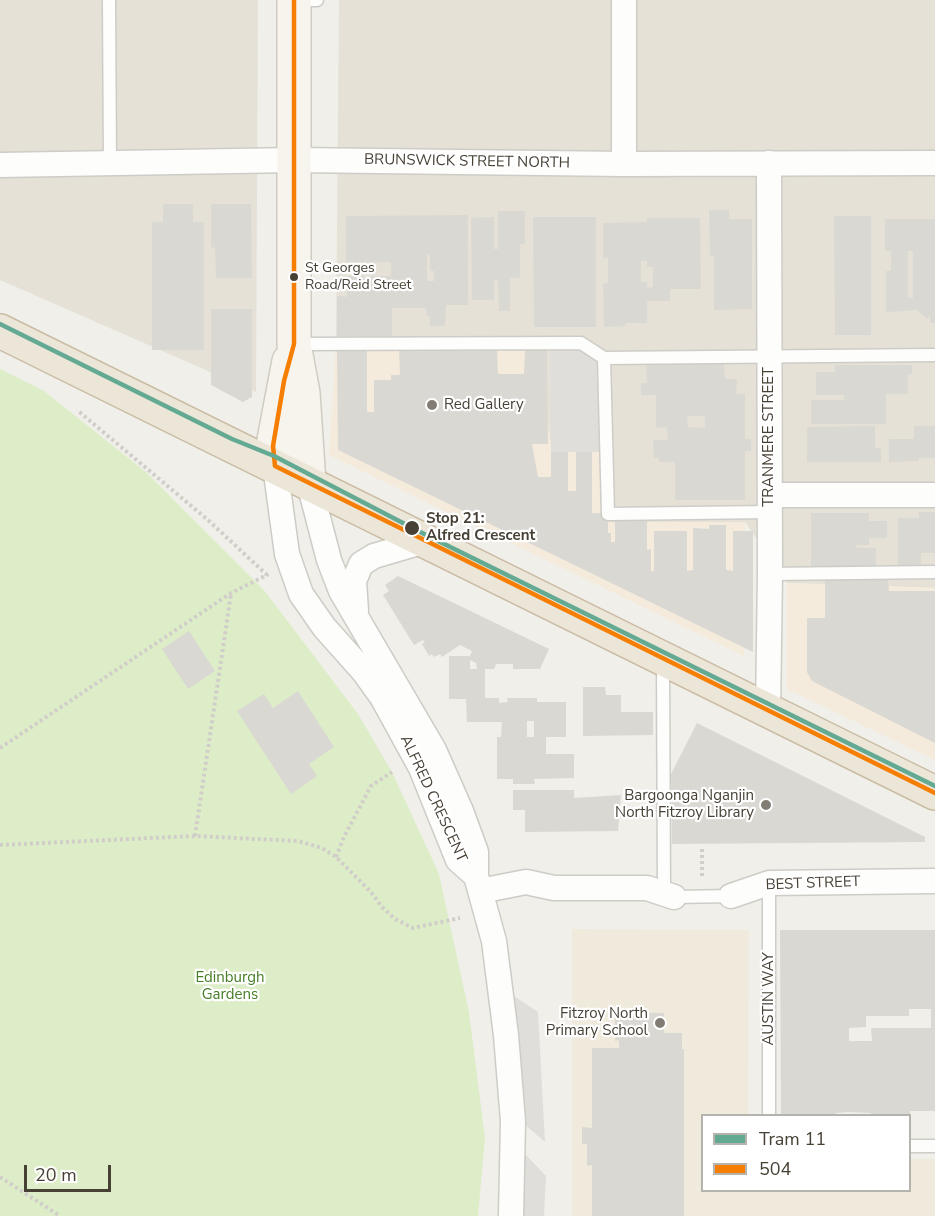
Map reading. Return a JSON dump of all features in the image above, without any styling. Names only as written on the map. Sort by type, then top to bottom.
[{"type":"highway","points":[[0,331],[935,793]]},
{"type":"street","points":[[294,0],[294,344],[303,393],[309,483]]},
{"type":"street","points":[[624,0],[624,164]]},
{"type":"street","name":"BRUNSWICK STREET NORTH","points":[[0,165],[294,160],[624,164],[935,163]]},
{"type":"street","name":"TRANMERE STREET","points":[[768,711],[769,163]]},
{"type":"street","points":[[275,466],[274,435],[284,381],[294,344]]},
{"type":"street","name":"ALFRED CRESCENT","points":[[275,466],[287,554],[301,594],[324,627],[364,672],[382,697],[421,768],[459,860],[481,892]]},
{"type":"street","name":"ALFRED CRESCENT","points":[[309,483],[333,571],[341,591],[434,750],[472,840],[481,892],[494,940],[506,1035],[513,1121],[512,1216]]},
{"type":"street","points":[[770,503],[935,495]]},
{"type":"street","points":[[363,631],[353,589],[356,573],[361,564],[374,556],[425,542]]},
{"type":"street","name":"BEST STREET","points":[[731,896],[769,883],[935,881]]},
{"type":"street","name":"BEST STREET","points":[[481,892],[526,882],[554,888],[647,888],[669,895]]},
{"type":"lane","points":[[109,0],[110,163]]},
{"type":"lane","points":[[294,0],[317,0]]},
{"type":"lane","points":[[294,344],[581,343],[604,358],[935,355]]},
{"type":"lane","points":[[604,358],[608,514],[770,503]]},
{"type":"lane","points":[[770,573],[935,572]]},
{"type":"lane","points":[[663,659],[669,895]]},
{"type":"lane","name":"AUSTIN WAY","points":[[768,1114],[769,883]]},
{"type":"lane","name":"BEST STREET","points":[[669,895],[731,896]]},
{"type":"lane","points":[[911,1146],[935,1146]]},
{"type":"path","points":[[0,748],[231,593],[267,575],[208,520],[77,410]]},
{"type":"path","points":[[195,836],[231,593]]},
{"type":"path","points":[[336,857],[371,786],[392,772]]},
{"type":"path","points":[[0,844],[195,836],[298,842],[322,848],[336,857],[371,892],[382,907],[396,919],[413,928],[450,921],[481,892]]},
{"type":"path","points":[[702,849],[702,878]]},
{"type":"path","points":[[0,1177],[60,1216]]},
{"type":"shaded area","points":[[0,0],[258,0],[256,392],[0,280]]},
{"type":"shaded area","points":[[339,0],[935,0],[935,588],[787,583],[745,522],[603,522],[549,442],[336,344]]},
{"type":"shaded area","points":[[538,343],[550,441],[599,443],[603,522],[745,522],[744,656],[329,455],[336,344]]},
{"type":"shaded area","points":[[550,350],[591,350],[602,369],[602,452],[551,452]]},
{"type":"shaded area","points":[[787,583],[935,588],[935,760],[787,689]]},
{"type":"shaded area","name":"Fitzroy North Primary School","points":[[572,929],[749,930],[748,1114],[701,1114],[701,1192],[911,1192],[911,1159],[935,1159],[935,1216],[572,1216]]},
{"type":"shaded area","points":[[514,996],[538,1012],[545,1142],[524,1124],[521,1059]]},
{"type":"shaded area","points":[[524,1153],[546,1176],[544,1216],[524,1216]]},
{"type":"green space","name":"Edinburgh Gardens","points":[[0,369],[44,391],[146,472],[264,590],[358,714],[392,772],[439,874],[469,1012],[485,1138],[478,1216],[0,1216]]},
{"type":"building","points":[[163,204],[193,204],[193,222],[204,222],[204,350],[152,350],[152,222],[163,222]]},
{"type":"building","points":[[211,204],[251,204],[252,278],[216,278],[215,247],[211,248]]},
{"type":"building","points":[[709,210],[729,210],[729,219],[752,219],[752,309],[714,310],[714,256],[710,256]]},
{"type":"building","points":[[498,211],[525,211],[525,244],[520,244],[520,278],[510,277],[510,311],[499,311],[498,280],[494,281],[494,300],[472,300],[471,218],[494,217],[494,249],[498,249]]},
{"type":"building","points":[[468,215],[468,305],[446,305],[445,326],[430,326],[430,316],[427,316],[426,308],[392,308],[392,336],[337,336],[337,296],[347,297],[347,276],[364,276],[364,283],[371,282],[371,276],[391,276],[391,262],[346,262],[346,216]],"holes":[[[427,254],[430,254],[430,271],[434,271],[434,281],[427,281]]]},
{"type":"building","points":[[834,216],[871,216],[871,335],[835,335]]},
{"type":"building","points":[[533,217],[596,217],[596,327],[534,327]]},
{"type":"building","points":[[647,218],[700,218],[701,289],[670,289],[670,301],[647,301],[647,323],[625,323],[625,326],[604,327],[603,284],[608,283],[608,258],[603,258],[603,223],[647,222]],"holes":[[[641,261],[647,261],[647,267],[653,267],[653,287],[647,288],[647,282],[641,282]]]},
{"type":"building","points":[[885,219],[935,219],[935,323],[930,323],[930,316],[927,319],[917,310],[886,312],[886,271],[891,271],[891,251],[885,251]],"holes":[[[908,251],[913,251],[913,298],[908,298]]]},
{"type":"building","points":[[211,309],[252,309],[252,397],[243,402],[211,385]]},
{"type":"building","points":[[399,350],[497,350],[498,374],[524,374],[525,350],[547,350],[548,444],[532,444],[538,477],[551,477],[551,452],[568,452],[568,491],[576,491],[576,452],[592,452],[592,513],[608,513],[608,533],[611,533],[611,542],[615,542],[615,519],[647,516],[647,550],[651,549],[651,571],[654,571],[654,531],[687,531],[687,571],[693,570],[693,528],[709,529],[709,525],[726,525],[726,570],[733,571],[733,531],[753,531],[753,652],[338,450],[337,351],[367,351],[367,412],[374,412],[374,380],[391,380],[391,375],[400,375]]},
{"type":"building","points":[[646,362],[724,362],[725,379],[737,379],[736,394],[745,394],[745,439],[751,439],[751,451],[745,451],[745,500],[675,500],[675,462],[659,462],[659,458],[654,458],[653,440],[668,440],[667,427],[656,428],[656,395],[641,395],[641,383],[647,383]],"holes":[[[687,416],[705,416],[705,428],[688,427]]]},
{"type":"building","points":[[835,365],[912,365],[912,374],[908,374],[908,394],[886,394],[886,424],[811,424],[811,400],[844,400],[844,395],[816,395],[816,372],[835,372]]},
{"type":"building","points":[[875,426],[875,448],[881,448],[881,462],[807,462],[807,427]]},
{"type":"building","points":[[914,426],[935,426],[935,458],[889,462],[889,439],[914,439]]},
{"type":"building","points":[[919,512],[935,512],[935,553],[921,553],[921,565],[898,565],[898,518],[919,518]]},
{"type":"building","points":[[811,513],[869,513],[869,521],[887,521],[887,538],[869,538],[869,545],[856,545],[857,548],[876,548],[876,566],[811,567]]},
{"type":"building","points":[[398,576],[549,649],[540,669],[513,669],[513,664],[496,664],[494,669],[485,669],[485,698],[499,698],[499,703],[508,702],[507,698],[537,698],[537,702],[566,702],[566,737],[546,737],[546,754],[574,754],[574,778],[534,779],[535,784],[513,784],[513,779],[497,779],[497,737],[501,737],[502,722],[467,722],[466,699],[449,699],[449,656],[470,656],[472,651],[460,645],[442,657],[440,654],[434,657],[432,654],[429,656],[422,644],[425,642],[423,640],[414,645],[383,595],[389,591],[385,585]],"holes":[[[470,660],[476,663],[477,669],[470,669]],[[527,721],[534,721],[534,737],[527,737]]]},
{"type":"building","points":[[825,580],[888,580],[889,591],[935,591],[935,743],[812,681],[807,672],[807,618],[825,618]]},
{"type":"building","points":[[189,631],[215,671],[188,689],[162,649]]},
{"type":"building","points":[[583,687],[605,687],[606,695],[621,695],[621,712],[653,712],[653,735],[583,736]]},
{"type":"building","points":[[298,691],[334,747],[309,764],[317,776],[291,794],[237,711],[264,694],[273,708]]},
{"type":"building","name":"Bargoonga Nganjin North Fitzroy Library","points":[[697,723],[925,837],[925,842],[672,844],[671,774]]},
{"type":"building","points":[[513,790],[574,790],[574,798],[621,795],[618,831],[525,832],[525,810],[513,810]]},
{"type":"building","points":[[780,930],[935,930],[935,1111],[910,1111],[910,1114],[781,1114]],"holes":[[[909,1009],[931,1009],[931,1028],[871,1028],[872,1041],[849,1041],[849,1028],[866,1027],[866,1016],[909,1016]]]},
{"type":"building","points":[[615,1012],[664,1013],[664,1033],[682,1033],[682,1049],[684,1049],[684,1216],[592,1216],[592,1165],[587,1166],[587,1144],[582,1144],[582,1127],[592,1128],[592,1048],[619,1048],[619,1040],[615,1041]]},
{"type":"tram line","name":"11","points":[[0,324],[232,439],[274,456],[428,536],[935,786]]},
{"type":"transit line","name":"504","points":[[294,0],[294,344],[284,381],[273,446],[275,466],[935,793]]},
{"type":"place","name":"St Georges Road/Reid Street","points":[[294,277]]},
{"type":"place","name":"Red Gallery","points":[[432,405]]},
{"type":"place","name":"Stop 21: Alfred Crescent","points":[[412,528]]},
{"type":"place","name":"Bargoonga Nganjin North Fitzroy Library","points":[[766,805]]},
{"type":"place","name":"Fitzroy North Primary School","points":[[660,1023]]}]
